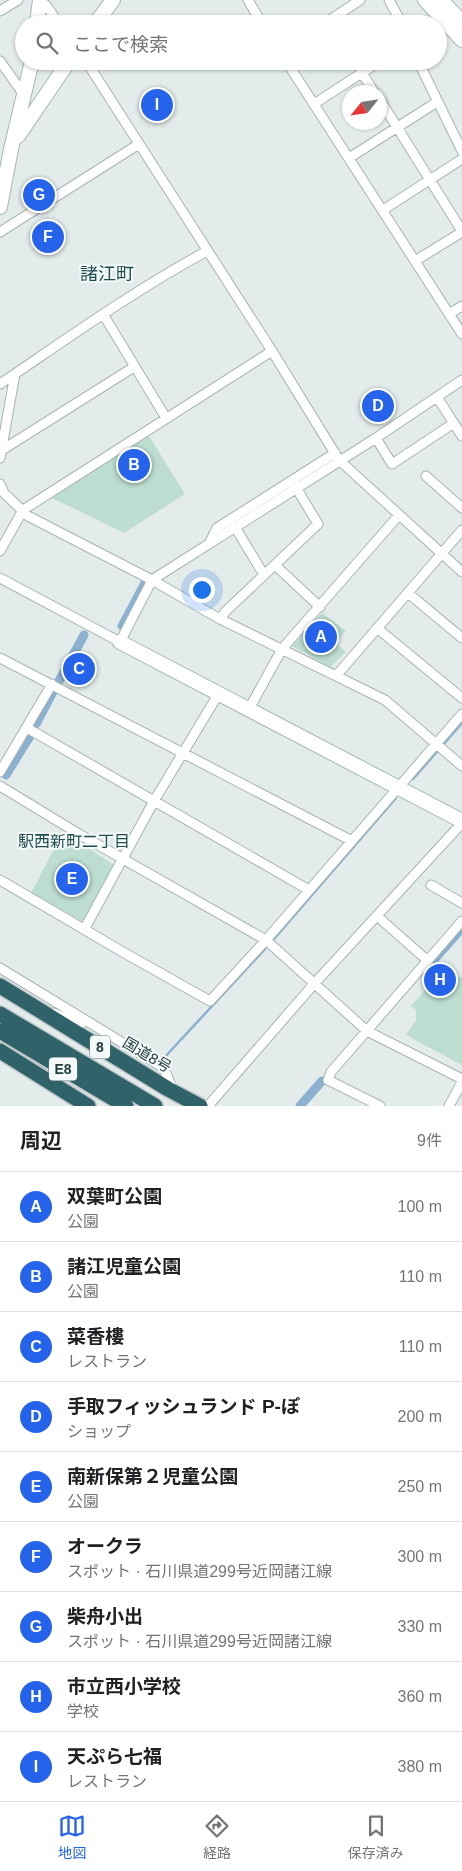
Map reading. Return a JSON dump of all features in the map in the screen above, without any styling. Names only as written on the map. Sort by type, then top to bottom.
[{"type":"highway","name":"国道8号","points":[[0,986],[173,1092],[200,1106]]},
{"type":"highway","name":"E8","points":[[0,1014],[155,1106]]},
{"type":"highway","name":"E8","points":[[0,1031],[126,1106]]},
{"type":"highway","points":[[0,1051],[88,1106]]},
{"type":"street","points":[[0,11],[18,0]]},
{"type":"street","points":[[102,15],[113,0]]},
{"type":"street","points":[[248,0],[257,15]]},
{"type":"street","points":[[338,15],[360,0]]},
{"type":"street","points":[[389,0],[397,15]]},
{"type":"street","points":[[425,0],[444,15]]},
{"type":"street","points":[[441,0],[462,40]]},
{"type":"street","points":[[38,15],[40,1],[46,5],[53,15]]},
{"type":"street","points":[[0,61],[25,96]]},
{"type":"street","points":[[0,208],[5,153],[25,96],[30,70]]},
{"type":"street","points":[[5,153],[63,70]]},
{"type":"street","points":[[92,70],[272,351],[337,457],[462,572]]},
{"type":"street","points":[[292,70],[462,334]]},
{"type":"street","points":[[314,104],[366,70]]},
{"type":"street","points":[[422,70],[462,151]]},
{"type":"street","points":[[362,73],[370,85]]},
{"type":"street","points":[[349,158],[437,102]]},
{"type":"street","points":[[387,111],[462,232],[415,261]]},
{"type":"street","points":[[0,232],[138,144]]},
{"type":"street","points":[[383,210],[462,159]]},
{"type":"street","points":[[0,384],[103,314],[207,251]]},
{"type":"street","points":[[449,314],[462,306]]},
{"type":"street","points":[[103,314],[166,418]]},
{"type":"street","points":[[0,552],[23,510],[272,351]]},
{"type":"street","points":[[1,454],[134,367]]},
{"type":"street","points":[[1,454],[15,374]]},
{"type":"street","points":[[120,642],[152,580],[235,527],[268,501],[294,484],[337,457],[376,438],[462,380]]},
{"type":"street","points":[[437,397],[462,436]]},
{"type":"street","points":[[376,438],[392,464],[454,423]]},
{"type":"street","points":[[426,476],[462,508]]},
{"type":"street","points":[[0,484],[4,493],[28,516],[152,580],[220,619],[385,700],[462,766]]},
{"type":"street","points":[[220,619],[226,611],[318,524],[294,484]]},
{"type":"street","points":[[210,543],[217,528],[268,501]]},
{"type":"street","points":[[249,708],[282,650],[399,515]]},
{"type":"street","points":[[235,527],[264,575]]},
{"type":"street","points":[[336,676],[462,530]]},
{"type":"street","points":[[275,565],[320,607]]},
{"type":"street","points":[[0,578],[462,822],[314,984],[208,1106]]},
{"type":"street","points":[[408,593],[462,638]]},
{"type":"street","points":[[378,628],[462,698]]},
{"type":"street","points":[[0,658],[352,841]]},
{"type":"street","points":[[0,772],[52,684]]},
{"type":"street","points":[[85,928],[154,801],[219,693]]},
{"type":"street","points":[[0,880],[210,1001],[266,940],[398,787],[439,745],[462,714]]},
{"type":"street","points":[[27,728],[309,890]]},
{"type":"street","points":[[0,786],[78,834],[266,940],[366,1031],[462,1081],[449,1106]]},
{"type":"street","points":[[431,885],[462,903]]},
{"type":"street","points":[[377,916],[428,961]]},
{"type":"street","points":[[380,1106],[328,1080],[331,1072],[462,921]]},
{"type":"street","points":[[0,968],[164,1068],[173,1092]]},
{"type":"street","points":[[37,1008],[58,1014],[79,1024],[86,1021]]},
{"type":"green space","points":[[149,436],[185,494],[124,533],[50,497]]},
{"type":"green space","points":[[322,613],[346,631],[335,642],[346,652],[330,667],[292,646]]},
{"type":"green space","points":[[63,832],[114,865],[83,922],[31,893]]},
{"type":"green space","points":[[443,970],[462,978],[462,1065],[406,1035],[416,1020],[416,1010],[411,1006]]},
{"type":"waterway","points":[[301,480],[329,462]]},
{"type":"waterway","points":[[122,626],[145,583]]},
{"type":"waterway","points":[[59,681],[84,635]]},
{"type":"waterway","points":[[36,724],[53,692]]},
{"type":"waterway","points":[[413,779],[462,723]]},
{"type":"waterway","points":[[6,775],[30,736]]},
{"type":"waterway","points":[[274,939],[396,798]]},
{"type":"waterway","points":[[424,971],[462,928]]},
{"type":"waterway","points":[[163,1059],[265,949]]},
{"type":"waterway","points":[[300,1106],[322,1081]]},
{"type":"place","name":"天ぷら七福","points":[[157,105]]},
{"type":"place","name":"柴舟小出","points":[[39,195]]},
{"type":"place","name":"オークラ","points":[[48,237]]},
{"type":"place","name":"手取フィッシュランド P-ぽ","points":[[378,406]]},
{"type":"place","name":"諸江児童公園","points":[[134,465]]},
{"type":"place","name":"双葉町公園","points":[[321,637]]},
{"type":"place","name":"菜香樓","points":[[79,669]]},
{"type":"place","name":"南新保第２児童公園","points":[[72,879]]},
{"type":"place","name":"市立西小学校","points":[[440,980]]},
{"type":"district","name":"諸江町","points":[[107,274]]},
{"type":"district","name":"駅西新町二丁目","points":[[74,841]]}]
